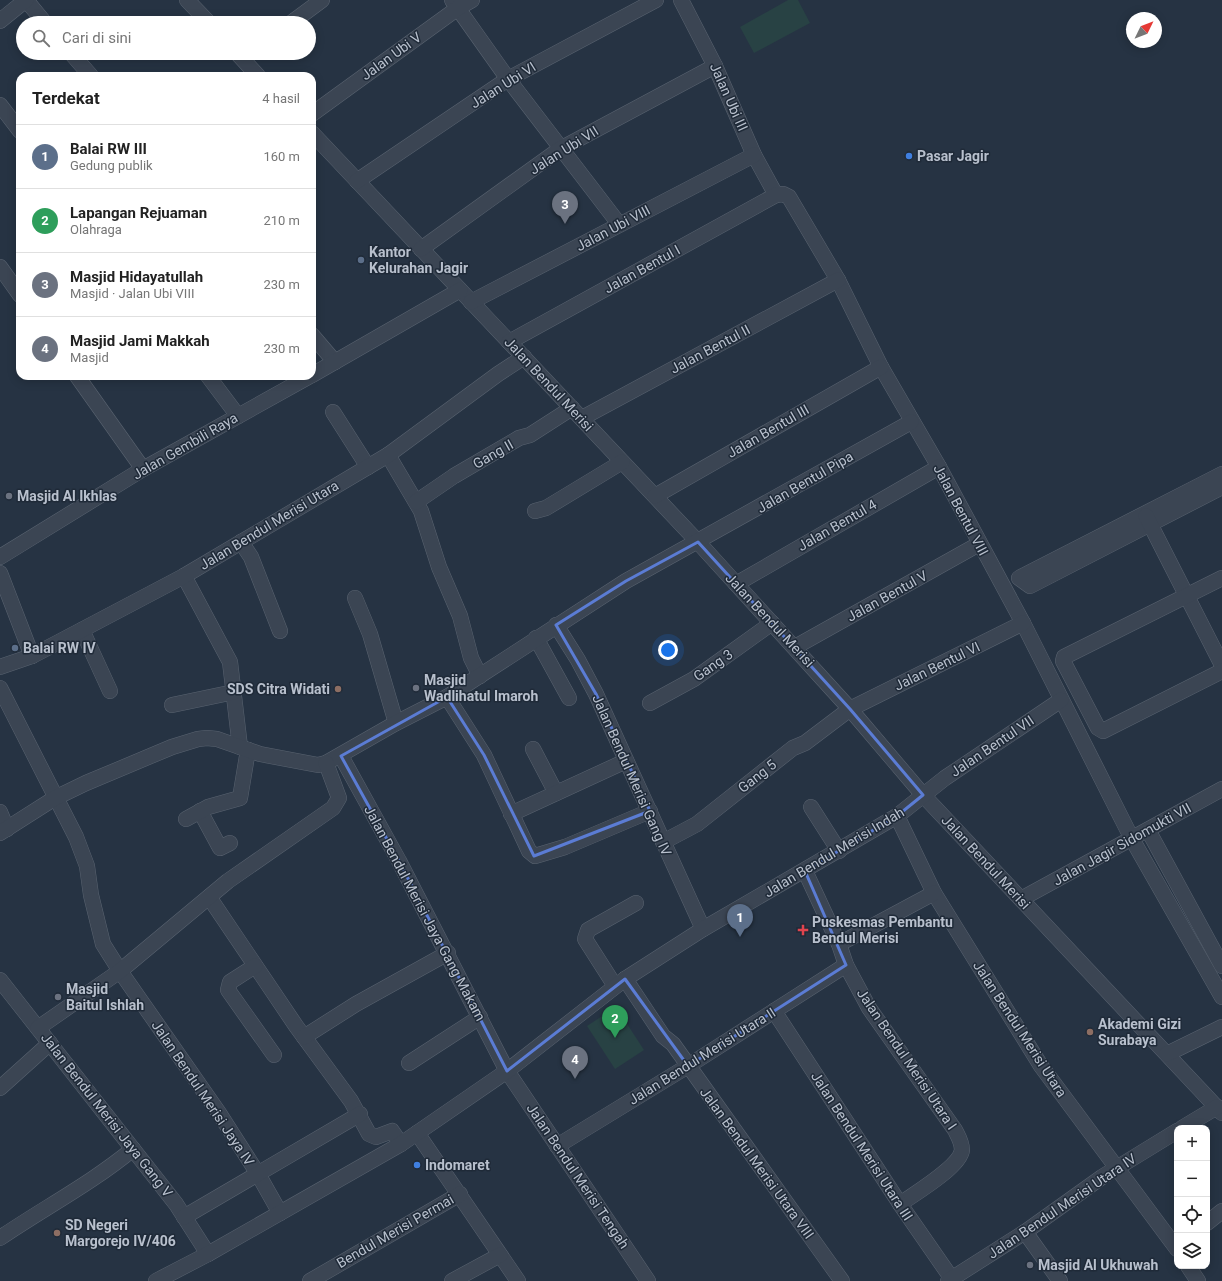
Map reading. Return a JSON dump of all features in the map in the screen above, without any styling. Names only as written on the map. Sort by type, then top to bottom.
[{"type":"street","points":[[0,20],[26,0],[39,16]]},
{"type":"street","points":[[187,0],[202,16]]},
{"type":"street","points":[[300,16],[322,0]]},
{"type":"street","name":"Jalan Ubi V","points":[[316,111],[455,4],[472,0]]},
{"type":"street","name":"Jalan Ubi VI","points":[[357,181],[508,79],[656,0]]},
{"type":"street","name":"Jalan Ubi III","points":[[681,0],[715,66],[754,155],[776,195]]},
{"type":"street","points":[[455,4],[560,149],[619,224]]},
{"type":"street","points":[[77,60],[87,72]]},
{"type":"street","points":[[247,60],[255,72]]},
{"type":"street","name":"Jalan Ubi VII","points":[[421,249],[560,149],[715,66]]},
{"type":"street","points":[[0,105],[16,126]]},
{"type":"street","name":"Jalan Bendul Merisi","points":[[316,137],[698,542],[795,647],[923,795],[1219,1110]]},
{"type":"street","name":"Jalan Ubi VIII","points":[[471,302],[754,155]]},
{"type":"street","name":"Jalan Bentul VIII","points":[[776,195],[783,194],[789,197],[838,280],[911,422],[939,467],[979,544],[1023,623],[1061,700],[1139,835]]},
{"type":"street","name":"Jalan Bentul I","points":[[509,342],[776,195]]},
{"type":"street","points":[[0,267],[16,289]]},
{"type":"street","name":"Jalan Bentul II","points":[[577,413],[838,280]]},
{"type":"street","name":"Jalan Gembili Raya","points":[[316,372],[460,290]]},
{"type":"street","points":[[316,340],[335,362]]},
{"type":"street","name":"Jalan Bendul Merisi Utara","points":[[0,667],[32,656],[184,576],[368,467],[498,374],[524,358]]},
{"type":"street","name":"Jalan Bentul III","points":[[655,496],[882,367]]},
{"type":"street","points":[[80,380],[143,469]]},
{"type":"street","points":[[211,380],[238,416]]},
{"type":"street","name":"Jalan Gembili Raya","points":[[0,557],[143,469],[302,380]]},
{"type":"street","points":[[333,412],[368,467]]},
{"type":"street","name":"Gang II","points":[[416,502],[454,476],[519,438],[577,413]]},
{"type":"street","name":"Jalan Bentul Pipa","points":[[326,763],[341,756],[396,723],[447,697],[626,581],[911,422]]},
{"type":"street","points":[[388,454],[421,512],[439,567],[460,616],[471,658],[480,676]]},
{"type":"street","points":[[535,511],[546,508],[622,462]]},
{"type":"street","name":"Jalan Bentul 4","points":[[736,584],[939,467]]},
{"type":"street","points":[[1222,474],[1148,519],[1030,586],[1020,578],[1148,519],[1222,488]]},
{"type":"street","points":[[1148,519],[1222,665]]},
{"type":"street","points":[[241,542],[251,557],[280,631]]},
{"type":"street","name":"Jalan Bentul V","points":[[795,647],[979,544]]},
{"type":"street","points":[[0,573],[32,656]]},
{"type":"street","points":[[184,576],[230,662],[244,748],[240,798],[223,802],[200,811],[186,819]]},
{"type":"street","points":[[1222,578],[1064,657],[1063,661],[1098,728],[1103,731],[1222,671]]},
{"type":"street","points":[[355,598],[370,634],[396,723]]},
{"type":"street","name":"Gang 3","points":[[650,703],[690,682],[772,623]]},
{"type":"street","name":"Jalan Bentul VI","points":[[850,709],[1023,623]]},
{"type":"street","name":"Jalan Bendul Merisi Gang IV","points":[[556,625],[578,660],[596,694],[703,929]]},
{"type":"street","points":[[82,630],[95,655],[110,691]]},
{"type":"street","points":[[536,638],[569,698]]},
{"type":"street","name":"Jalan Bendul Merisi Jaya IV","points":[[0,688],[76,837],[87,866],[101,941],[120,971],[219,1113],[258,1174],[280,1213]]},
{"type":"street","points":[[172,705],[234,692]]},
{"type":"street","points":[[447,697],[484,755],[529,851],[535,856],[565,847],[650,811]]},
{"type":"street","name":"Jalan Bentul VII","points":[[923,795],[1061,700]]},
{"type":"street","name":"Gang 5","points":[[663,842],[697,824],[793,748],[804,743],[850,709]]},
{"type":"street","points":[[0,812],[3,831],[55,798],[110,773],[185,743],[207,738],[217,739],[244,748],[295,761],[318,764],[326,763],[339,798],[336,805],[260,857],[120,971],[38,1028]]},
{"type":"street","points":[[533,749],[556,793]]},
{"type":"street","name":"Jalan Bendul Merisi Jaya Gang Makam","points":[[341,756],[400,861],[507,1071]]},
{"type":"street","points":[[511,814],[626,761]]},
{"type":"street","name":"Jalan Jagir Sidomukti VII","points":[[1021,899],[1222,789]]},
{"type":"street","name":"Jalan Bendul Merisi Indah","points":[[156,1281],[208,1254],[401,1144],[507,1071],[624,980],[703,929],[898,816],[923,795]]},
{"type":"street","points":[[811,807],[839,851]]},
{"type":"street","points":[[200,811],[220,849]]},
{"type":"street","name":"Jalan Bendul Merisi Utara","points":[[898,816],[934,893],[1041,1066],[1174,1244]]},
{"type":"street","points":[[1139,835],[1222,966]]},
{"type":"street","points":[[1139,835],[1222,997]]},
{"type":"street","name":"Jalan Bendul Merisi Utara I","points":[[805,871],[839,944],[846,964],[869,1008],[955,1130],[962,1144],[958,1158],[950,1167],[900,1204]]},
{"type":"street","points":[[839,944],[934,893]]},
{"type":"street","points":[[209,897],[304,1037],[360,1114],[372,1136],[376,1137],[392,1131],[401,1144]]},
{"type":"street","name":"Jalan Bendul Merisi Utara VIII","points":[[636,903],[588,930],[585,935],[585,939],[670,1031],[673,1044],[688,1066],[842,1281]]},
{"type":"street","points":[[304,1037],[356,1004],[448,953]]},
{"type":"street","name":"Jalan Bendul Merisi Utara II","points":[[557,1146],[688,1066],[846,964]]},
{"type":"street","points":[[255,966],[230,982],[228,990],[274,1055]]},
{"type":"street","name":"Jalan Bendul Merisi Jaya Gang V","points":[[0,980],[133,1149],[184,1217],[208,1254]]},
{"type":"street","name":"Jalan Bendul Merisi Utara III","points":[[774,1011],[950,1280]]},
{"type":"street","points":[[409,1063],[480,1017]]},
{"type":"street","points":[[1167,1054],[1222,1027]]},
{"type":"street","points":[[0,1088],[50,1044]]},
{"type":"street","name":"Jalan Bendul Merisi Tengah","points":[[507,1071],[648,1281]]},
{"type":"street","points":[[1188,1125],[1219,1110]]},
{"type":"street","points":[[184,1217],[360,1114]]},
{"type":"street","points":[[417,1133],[460,1194]]},
{"type":"street","name":"Jalan Bendul Merisi Utara IV","points":[[950,1280],[1025,1232],[1117,1168],[1174,1133]]},
{"type":"street","points":[[1,1234],[114,1164],[133,1149]]},
{"type":"street","name":"Bendul Merisi Permai","points":[[310,1281],[460,1194],[518,1281]]},
{"type":"street","points":[[1210,1221],[1222,1212]]},
{"type":"street","points":[[1025,1232],[1060,1281]]},
{"type":"street","points":[[452,1281],[500,1255]]},
{"type":"street","points":[[1190,1269],[1198,1281]]},
{"type":"highlighted area","points":[[698,542],[850,709],[923,795],[897,816],[805,871],[846,965],[688,1066],[625,979],[507,1071],[399,861],[341,756],[447,697],[484,755],[534,856],[650,811],[596,694],[556,625],[626,581]]},
{"type":"green space","points":[[788,0],[798,0],[810,23],[754,53],[740,27]]},
{"type":"green space","points":[[616,1007],[644,1050],[615,1069],[587,1026]]},
{"type":"place","name":"Pasar Jagir","points":[[909,156]]},
{"type":"place","name":"Masjid Hidayatullah","points":[[565,224]]},
{"type":"place","name":"Kantor Kelurahan Jagir","points":[[361,260]]},
{"type":"place","name":"Masjid Al Ikhlas","points":[[9,496]]},
{"type":"place","name":"Balai RW IV","points":[[15,648]]},
{"type":"place","name":"Masjid Wadlihatul Imaroh","points":[[416,688]]},
{"type":"place","name":"SDS Citra Widati","points":[[338,689]]},
{"type":"place","name":"Puskesmas Pembantu Bendul Merisi","points":[[803,930]]},
{"type":"place","name":"Balai RW III","points":[[740,937]]},
{"type":"place","name":"Masjid Baitul Ishlah","points":[[58,997]]},
{"type":"place","name":"Akademi Gizi Surabaya","points":[[1090,1032]]},
{"type":"place","name":"Lapangan Rejuaman","points":[[615,1038]]},
{"type":"place","name":"Masjid Jami Makkah","points":[[575,1079]]},
{"type":"place","name":"Indomaret","points":[[417,1165]]},
{"type":"place","name":"SD Negeri Margorejo IV/406","points":[[57,1233]]},
{"type":"place","name":"Masjid Al Ukhuwah","points":[[1030,1265]]}]
